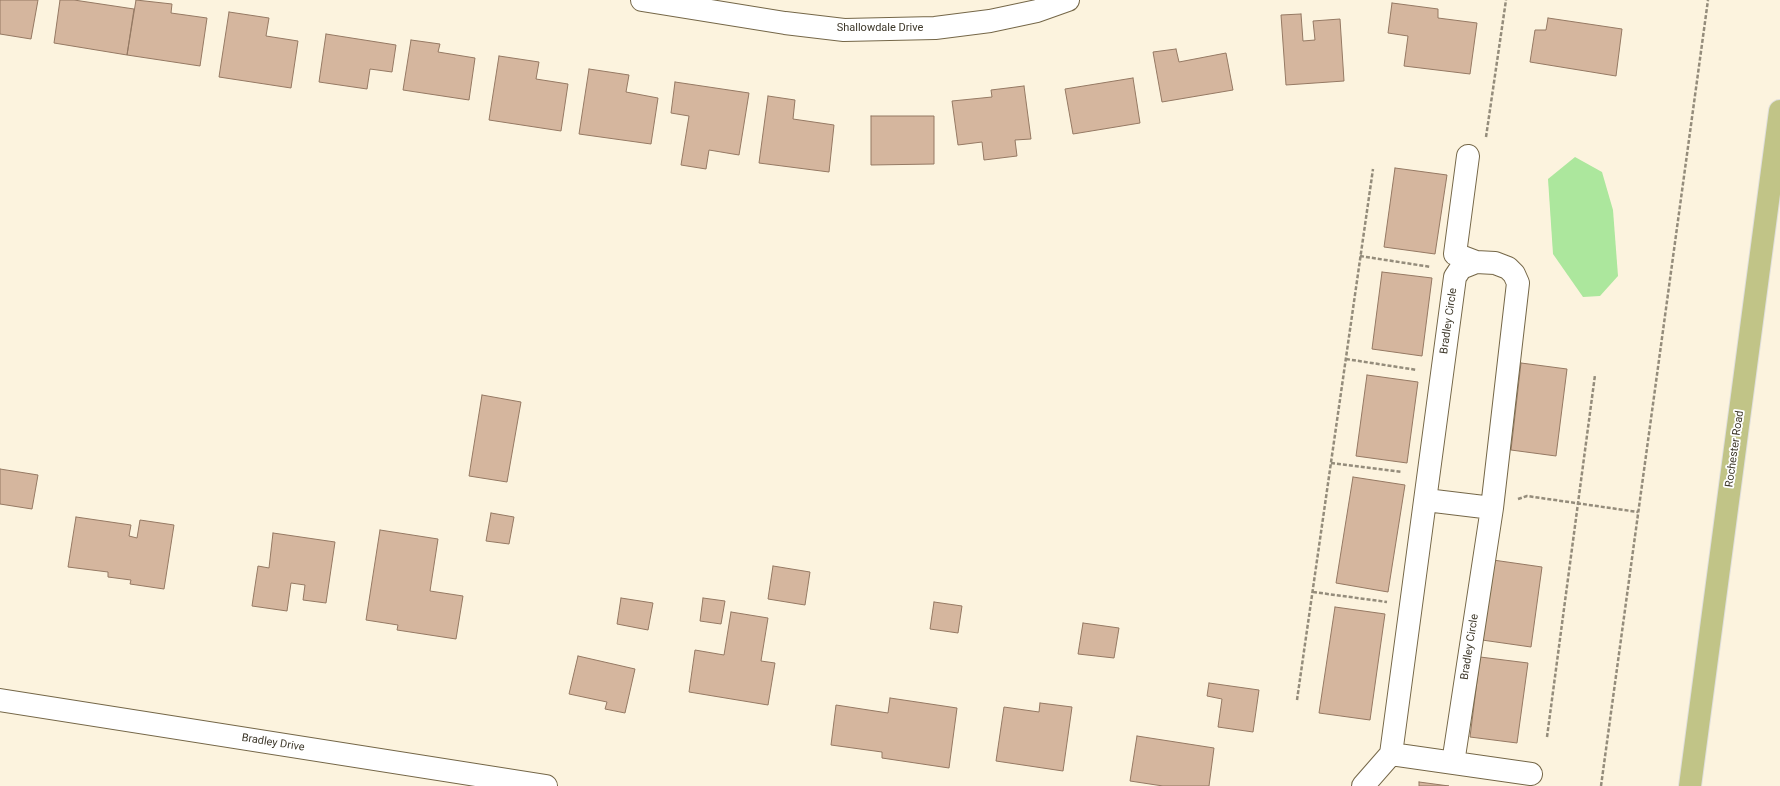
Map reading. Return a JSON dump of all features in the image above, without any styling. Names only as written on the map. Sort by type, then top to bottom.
[{"type":"main road","name":"Rochester Road","points":[[1690,786],[1779,120]]},
{"type":"street","name":"Shallowdale Drive","points":[[642,0],[786,23],[844,30],[935,28],[990,21],[1036,11],[1068,0]]},
{"type":"street","points":[[1468,156],[1455,254],[1468,267]]},
{"type":"street","name":"Bradley Circle","points":[[1391,754],[1455,277],[1468,267],[1495,263],[1508,268],[1514,274],[1518,283],[1492,508],[1453,763]]},
{"type":"street","points":[[1426,500],[1492,508]]},
{"type":"street","name":"Bradley Drive","points":[[0,700],[546,786]]},
{"type":"street","points":[[1363,786],[1391,754],[1531,774]]},
{"type":"path","points":[[1468,156],[1483,158],[1506,0]]},
{"type":"path","points":[[1601,786],[1708,0]]},
{"type":"path","points":[[1297,700],[1372,169]]},
{"type":"path","points":[[1360,256],[1468,267]]},
{"type":"path","points":[[1346,359],[1441,374]]},
{"type":"path","points":[[1547,737],[1595,375]]},
{"type":"path","points":[[1331,463],[1428,475]]},
{"type":"path","points":[[1492,508],[1527,496],[1638,512]]},
{"type":"path","points":[[1313,592],[1411,605]]},
{"type":"shaded area","points":[[1575,157],[1602,172],[1613,210],[1618,276],[1600,296],[1583,297],[1553,254],[1548,179]]},
{"type":"building","points":[[0,0],[38,0],[31,39],[0,34]]},
{"type":"building","points":[[60,0],[74,0],[134,9],[127,55],[54,43]]},
{"type":"building","points":[[136,0],[172,4],[171,13],[207,18],[200,66],[127,55]]},
{"type":"building","points":[[1392,3],[1438,9],[1438,18],[1477,23],[1470,74],[1404,66],[1408,36],[1388,33]]},
{"type":"building","points":[[229,12],[269,18],[266,36],[298,41],[291,88],[219,77]]},
{"type":"building","points":[[1301,14],[1303,41],[1315,40],[1313,21],[1340,19],[1344,81],[1286,85],[1281,15]]},
{"type":"building","points":[[1548,18],[1622,29],[1616,76],[1530,62],[1535,30],[1546,30]]},
{"type":"building","points":[[326,34],[396,45],[392,72],[370,69],[367,89],[319,82]]},
{"type":"building","points":[[411,40],[440,44],[438,52],[475,58],[469,100],[403,90]]},
{"type":"building","points":[[1176,49],[1179,62],[1226,53],[1233,90],[1162,102],[1153,52]]},
{"type":"building","points":[[499,56],[539,62],[536,79],[568,84],[561,131],[489,120]]},
{"type":"building","points":[[589,69],[629,75],[626,92],[658,98],[651,144],[579,134]]},
{"type":"building","points":[[1133,78],[1140,123],[1073,134],[1065,89]]},
{"type":"building","points":[[675,82],[749,93],[739,155],[709,150],[706,169],[681,165],[689,116],[671,113]]},
{"type":"building","points":[[1024,86],[1031,139],[1015,140],[1017,156],[984,160],[982,142],[958,145],[952,101],[992,97],[991,90]]},
{"type":"building","points":[[768,96],[795,100],[793,119],[834,125],[829,172],[759,163]]},
{"type":"building","points":[[871,116],[934,116],[934,164],[871,165]]},
{"type":"building","points":[[1395,168],[1447,175],[1435,254],[1384,247]]},
{"type":"building","points":[[1382,272],[1432,278],[1422,356],[1372,349]]},
{"type":"building","points":[[1521,363],[1567,369],[1556,456],[1511,450]]},
{"type":"building","points":[[1367,375],[1418,382],[1407,463],[1356,456]]},
{"type":"building","points":[[482,395],[521,402],[507,482],[469,476]]},
{"type":"building","points":[[0,469],[38,475],[32,509],[0,504]]},
{"type":"building","points":[[1353,477],[1405,485],[1388,592],[1336,583]]},
{"type":"building","points":[[491,513],[514,517],[509,544],[486,541]]},
{"type":"building","points":[[76,517],[131,525],[129,536],[137,538],[140,520],[174,525],[164,589],[130,584],[131,580],[108,577],[108,572],[68,567]]},
{"type":"building","points":[[380,530],[438,539],[430,591],[463,596],[456,639],[397,630],[398,625],[366,620]]},
{"type":"building","points":[[273,533],[335,542],[326,603],[303,600],[305,585],[291,583],[287,611],[252,606],[258,566],[269,568]]},
{"type":"building","points":[[1493,560],[1542,567],[1531,647],[1482,640]]},
{"type":"building","points":[[773,566],[810,572],[805,605],[768,599]]},
{"type":"building","points":[[621,598],[653,603],[648,630],[617,624]]},
{"type":"building","points":[[703,598],[725,601],[721,624],[700,621]]},
{"type":"building","points":[[934,602],[962,606],[958,633],[930,629]]},
{"type":"building","points":[[1335,607],[1385,614],[1370,720],[1319,713]]},
{"type":"building","points":[[731,612],[768,618],[761,661],[775,663],[768,705],[689,692],[695,650],[724,655]]},
{"type":"building","points":[[1083,623],[1119,628],[1114,658],[1078,654]]},
{"type":"building","points":[[578,656],[635,669],[625,713],[605,709],[607,702],[569,694]]},
{"type":"building","points":[[1480,657],[1528,663],[1517,743],[1470,737]]},
{"type":"building","points":[[1209,683],[1259,690],[1253,732],[1218,727],[1222,699],[1207,696]]},
{"type":"building","points":[[890,698],[957,708],[949,768],[882,758],[882,752],[831,745],[836,705],[888,713]]},
{"type":"building","points":[[1040,703],[1072,707],[1063,771],[996,761],[1004,707],[1039,712]]},
{"type":"building","points":[[1137,736],[1214,748],[1209,786],[1163,786],[1130,781]]},
{"type":"building","points":[[1419,782],[1449,786],[1419,786]]}]
